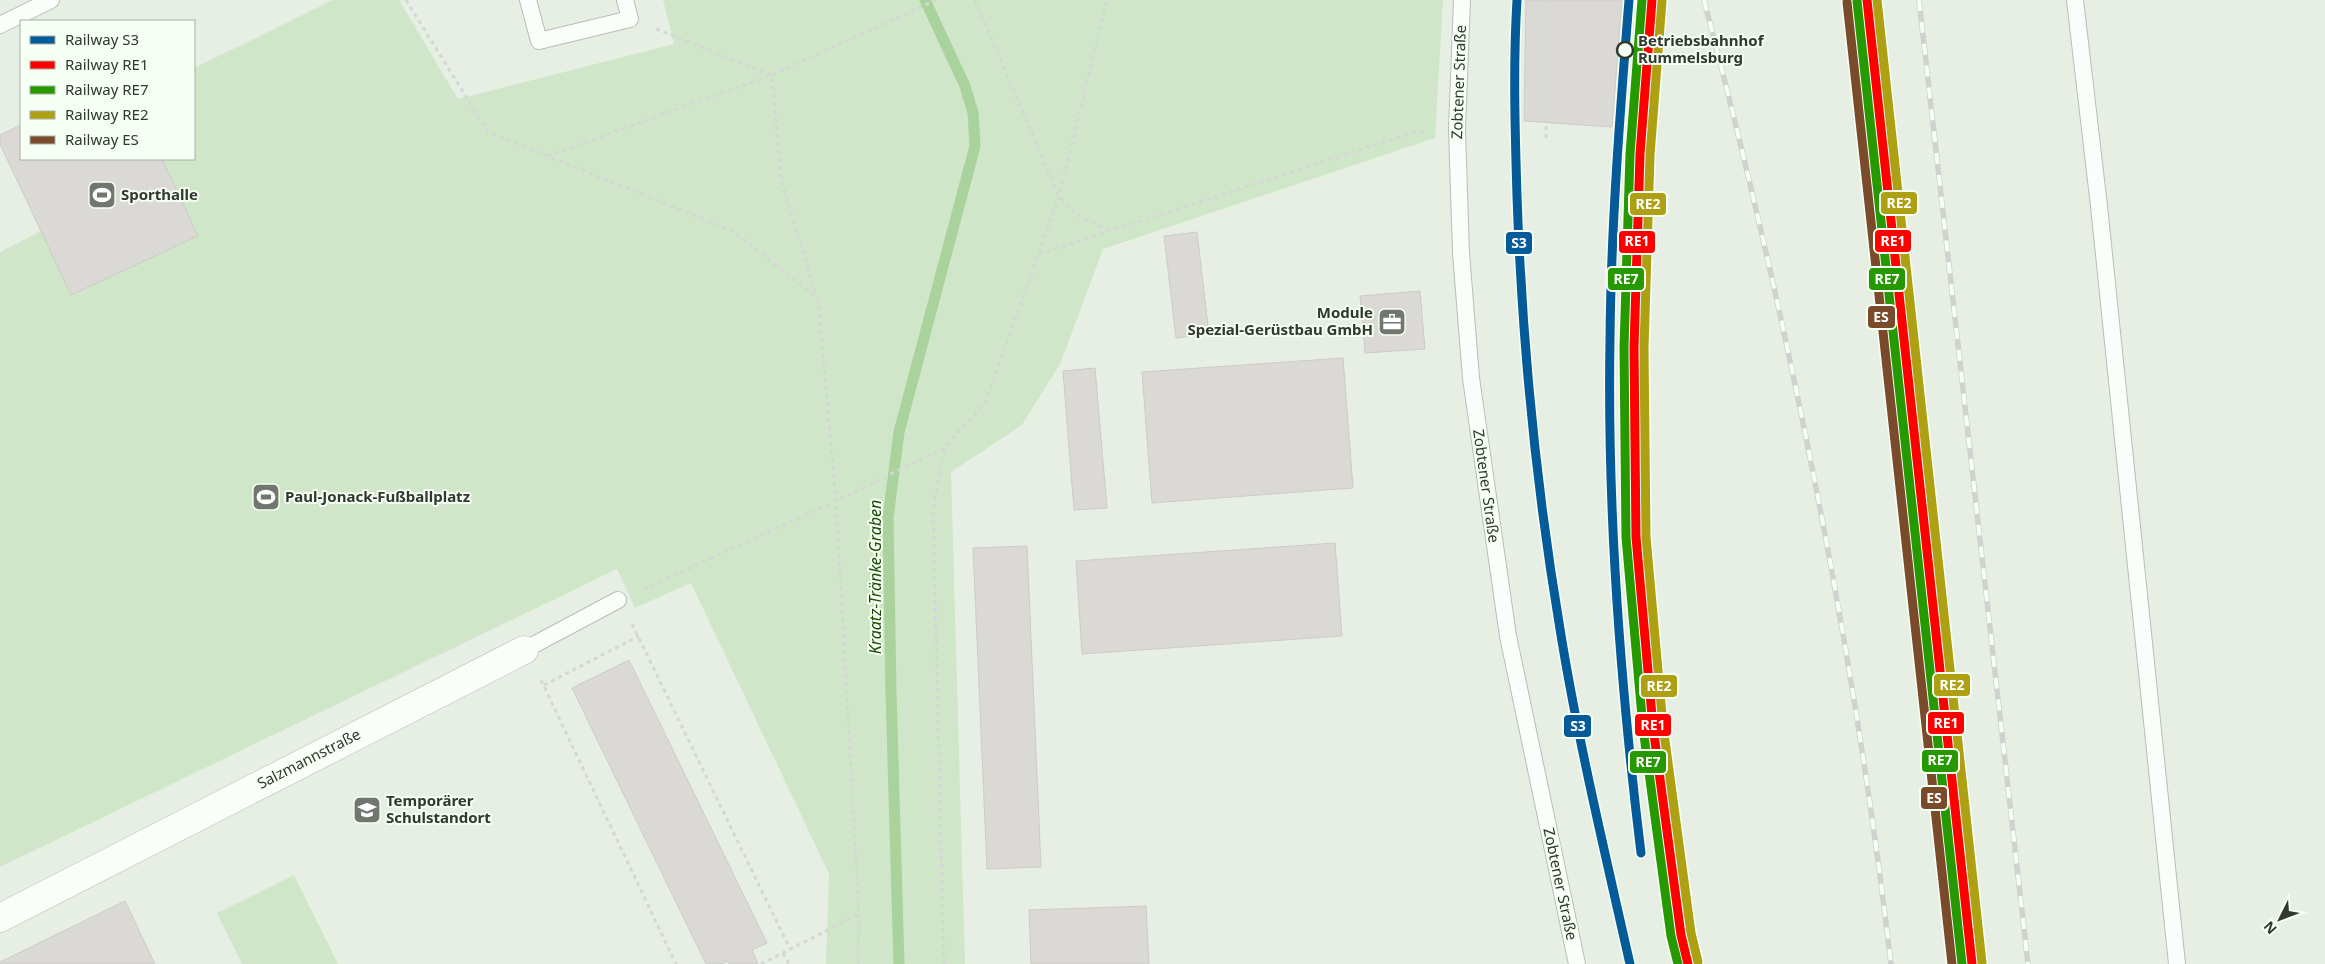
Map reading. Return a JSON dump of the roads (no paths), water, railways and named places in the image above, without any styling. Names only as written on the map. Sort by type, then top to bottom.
[{"type":"street","name":"Salzmannstraße","points":[[0,918],[524,650]]},
{"type":"lane","points":[[0,25],[51,0]]},
{"type":"lane","points":[[528,0],[539,41],[630,19],[625,0]]},
{"type":"lane","name":"Zobtener Straße","points":[[1462,0],[1457,130],[1461,253],[1470,378],[1508,636],[1577,964]]},
{"type":"lane","points":[[2075,0],[2101,225],[2177,964]]},
{"type":"lane","name":"Salzmannstraße","points":[[524,650],[618,600]]},
{"type":"waterway","name":"Kraatz-Tränke-Graben","points":[[899,964],[888,518],[899,432],[975,146],[973,113],[965,86],[925,0]]},
{"type":"railway","points":[[1704,0],[1763,239],[1814,479],[1857,721],[1891,964]]},
{"type":"railway","points":[[1919,0],[2028,964]]},
{"type":"rail line","name":"S3","points":[[1517,0],[1515,98],[1519,250],[1526,359],[1537,467],[1551,575],[1567,671],[1592,797],[1630,964]]},
{"type":"rail line","name":"S3","points":[[1629,0],[1614,212],[1610,403],[1616,596],[1627,725],[1641,853]]},
{"type":"rail line","name":"RE7","points":[[1642,0],[1630,154],[1624,348],[1626,537],[1643,728],[1671,936],[1678,964]]},
{"type":"rail line","name":"RE1","points":[[1652,0],[1640,154],[1634,348],[1636,537],[1653,727],[1681,935],[1688,964]]},
{"type":"rail line","name":"RE1","points":[[1867,0],[1972,964]]},
{"type":"rail line","name":"RE2","points":[[1877,0],[1982,963]]},
{"type":"rail line","name":"RE2","points":[[1662,1],[1650,155],[1644,348],[1646,537],[1663,726],[1691,933],[1698,962]]},
{"type":"rail line","name":"RE7","points":[[1857,1],[1962,964]]},
{"type":"rail line","name":"ES","points":[[1847,2],[1952,964]]},
{"type":"place","name":"Betriebsbahnhof Rummelsburg","points":[[1625,50]]},
{"type":"place","name":"Sporthalle","points":[[102,195]]},
{"type":"place","name":"Module Spezial-Gerüstbau GmbH","points":[[1392,322]]},
{"type":"place","name":"Paul-Jonack-Fußballplatz","points":[[266,497]]},
{"type":"place","name":"Temporärer Schulstandort","points":[[367,810]]}]
